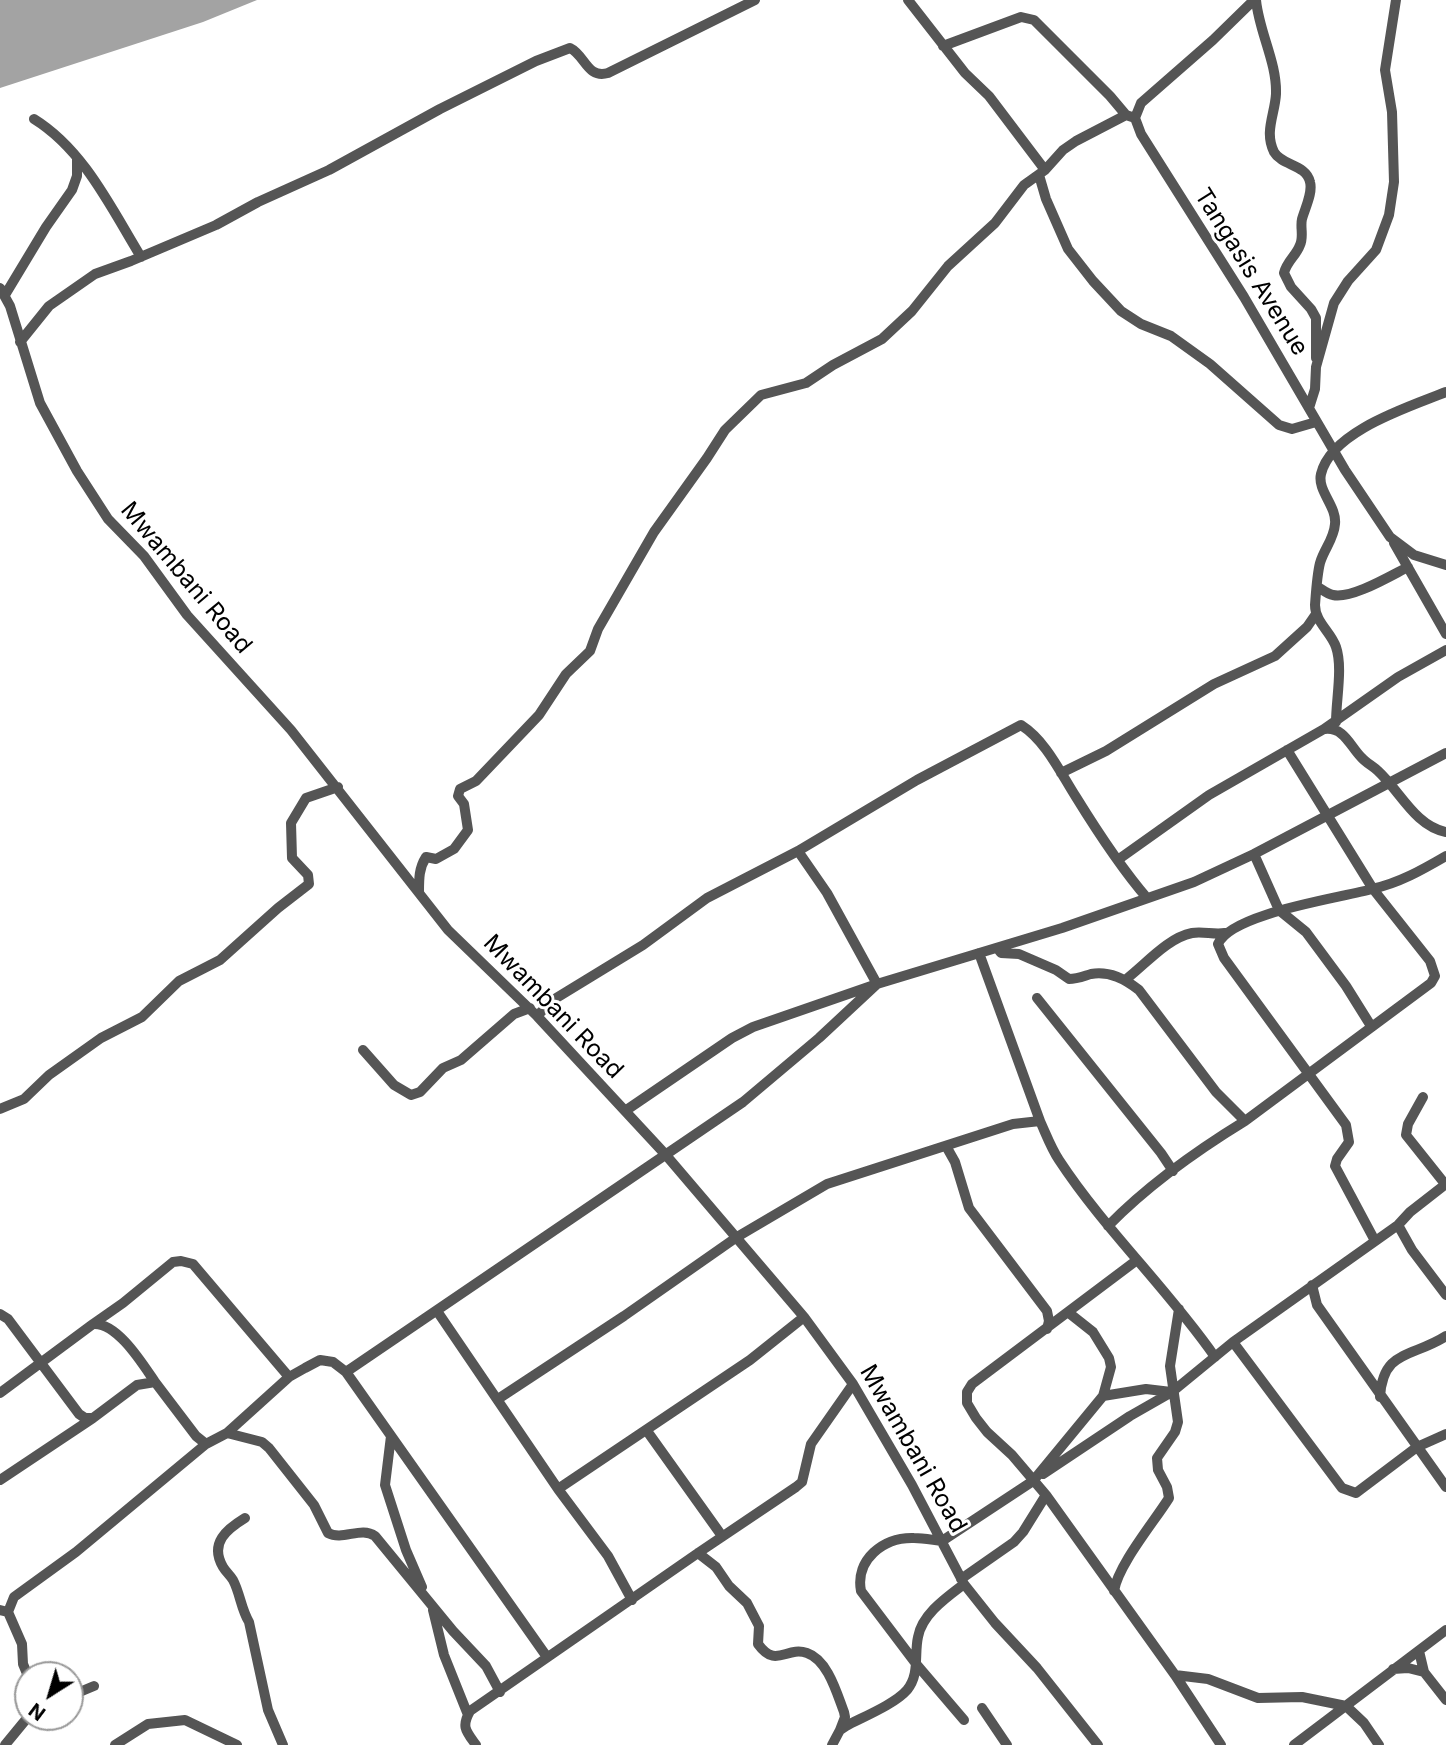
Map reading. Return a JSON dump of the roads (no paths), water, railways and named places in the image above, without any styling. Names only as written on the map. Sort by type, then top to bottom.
[{"type":"street","points":[[20,342],[49,306],[95,274],[216,225],[258,202],[329,170],[440,109],[536,61],[574,48],[594,73],[602,75],[755,0]]},
{"type":"street","points":[[908,0],[965,73],[989,96],[1042,172],[1046,199],[1068,249],[1121,311],[1141,324],[1171,336],[1210,363],[1279,425],[1292,429],[1316,422]]},
{"type":"street","points":[[419,892],[421,865],[426,856],[436,859],[447,855],[468,830],[464,804],[458,796],[460,789],[476,781],[539,715],[566,674],[590,651],[598,629],[653,532],[724,430],[761,395],[806,383],[833,365],[882,340],[912,311],[948,267],[995,223],[1024,184],[1042,172],[1069,145],[1130,117],[1151,92],[1213,40],[1255,0]]},
{"type":"street","points":[[1255,0],[1275,79],[1276,97],[1270,120],[1272,145],[1275,154],[1300,169],[1310,181],[1311,189],[1301,226],[1301,244],[1286,264],[1284,272],[1291,287],[1316,318],[1315,389],[1309,408]]},
{"type":"street","points":[[1316,367],[1334,303],[1348,281],[1376,250],[1389,215],[1394,182],[1392,112],[1385,69],[1396,0]]},
{"type":"street","name":"Tangasis Avenue","points":[[943,46],[997,24],[1021,18],[1034,20],[1110,96],[1130,117],[1244,298],[1345,470],[1390,537],[1414,555],[1446,565]]},
{"type":"street","points":[[34,120],[54,131],[77,158],[97,184],[141,257]]},
{"type":"street","points":[[2,292],[72,190],[77,176],[77,158]]},
{"type":"street","name":"Mwambani Road","points":[[2,292],[40,403],[77,471],[108,519],[144,556],[187,615],[291,730],[449,930],[537,1016],[665,1154],[804,1317],[853,1384],[963,1581],[1098,1745]]},
{"type":"street","points":[[1061,773],[1106,751],[1214,684],[1275,656],[1307,627],[1316,614],[1321,561],[1331,543],[1335,524],[1334,511],[1320,476],[1334,450],[1355,432],[1446,392]]},
{"type":"street","points":[[1390,537],[1446,634]]},
{"type":"street","points":[[1318,587],[1330,595],[1344,595],[1408,567]]},
{"type":"street","points":[[1316,614],[1336,647],[1339,664],[1336,722]]},
{"type":"street","points":[[1119,859],[1209,795],[1336,722],[1398,677],[1446,650]]},
{"type":"street","points":[[537,1016],[547,1005],[643,945],[708,898],[798,851],[917,780],[1015,726],[1021,725],[1039,738],[1133,882],[1147,898]]},
{"type":"street","points":[[1324,729],[1331,728],[1346,737],[1358,755],[1380,772],[1425,823],[1446,832]]},
{"type":"street","points":[[1108,1226],[1137,1196],[1309,1074],[1431,983],[1436,975],[1434,968],[1373,889],[1287,750]]},
{"type":"street","points":[[625,1111],[732,1038],[753,1027],[877,984],[1132,905],[1194,882],[1254,854],[1446,753]]},
{"type":"street","points":[[0,1109],[24,1099],[49,1075],[101,1038],[142,1017],[179,981],[220,960],[309,884],[308,875],[292,858],[291,823],[306,797],[338,787]]},
{"type":"street","points":[[798,851],[827,893],[877,984]]},
{"type":"street","points":[[1254,854],[1279,910],[1306,932],[1346,986],[1371,1026]]},
{"type":"street","points":[[1374,1240],[1335,1166],[1349,1142],[1346,1125],[1219,950],[1220,939],[1279,910],[1373,889],[1410,876],[1446,856]]},
{"type":"street","points":[[1132,905],[1133,882]]},
{"type":"street","points":[[1125,980],[1151,956],[1188,934],[1229,933]]},
{"type":"street","points":[[997,948],[1001,953],[1019,954],[1056,970],[1069,979],[1106,974],[1125,980],[1139,990],[1216,1092],[1245,1121]]},
{"type":"street","points":[[979,953],[1040,1121],[1057,1158],[1108,1226],[1179,1309],[1215,1357]]},
{"type":"street","points":[[1434,968],[1446,973]]},
{"type":"street","points":[[346,1372],[743,1102],[819,1038],[877,984]]},
{"type":"street","points":[[1037,998],[1173,1171]]},
{"type":"street","points":[[363,1051],[394,1085],[411,1095],[419,1092],[443,1068],[461,1060],[514,1014],[527,1008],[547,1005]]},
{"type":"street","points":[[964,1720],[917,1665],[861,1591],[859,1578],[864,1561],[887,1543],[913,1537],[942,1541],[1130,1416],[1172,1392],[1185,1378],[1233,1342],[1398,1225],[1446,1184],[1406,1135],[1408,1124],[1423,1097]]},
{"type":"street","points":[[498,1399],[737,1237],[827,1184],[1013,1124],[1040,1121]]},
{"type":"street","points":[[946,1146],[969,1208],[1047,1311],[1047,1329]]},
{"type":"street","points":[[1398,1225],[1420,1261],[1446,1295]]},
{"type":"street","points":[[1137,1260],[972,1384],[967,1392],[967,1403],[976,1418],[1046,1495],[1175,1675],[1221,1745]]},
{"type":"street","points":[[0,1394],[123,1303],[173,1262],[193,1264],[289,1377]]},
{"type":"street","points":[[1312,1285],[1317,1305],[1446,1488]]},
{"type":"street","points":[[1298,1295],[1317,1305]]},
{"type":"street","points":[[1114,1591],[1115,1582],[1124,1566],[1168,1498],[1167,1487],[1159,1475],[1157,1458],[1175,1432],[1178,1422],[1170,1366],[1179,1309]]},
{"type":"street","points":[[437,1311],[558,1489],[608,1556],[632,1600]]},
{"type":"street","points":[[1034,1480],[1102,1396],[1111,1367],[1109,1358],[1093,1332],[1069,1313]]},
{"type":"street","points":[[0,1314],[8,1319],[79,1414],[85,1418],[93,1418]]},
{"type":"street","points":[[558,1489],[750,1360],[804,1317]]},
{"type":"street","points":[[93,1324],[107,1325],[139,1358],[196,1436],[206,1444]]},
{"type":"street","points":[[1380,1397],[1381,1378],[1387,1366],[1446,1336]]},
{"type":"street","points":[[1233,1342],[1342,1488],[1349,1492],[1356,1493],[1417,1447],[1446,1434]]},
{"type":"street","points":[[23,1661],[22,1644],[4,1611],[14,1597],[76,1552],[206,1444],[227,1433],[289,1377],[320,1360],[332,1362],[346,1372],[547,1657]]},
{"type":"street","points":[[0,1480],[137,1385],[155,1382]]},
{"type":"street","points":[[475,1745],[466,1733],[464,1721],[470,1711],[802,1482],[811,1444],[853,1384]]},
{"type":"street","points":[[1102,1396],[1146,1389],[1172,1392]]},
{"type":"street","points":[[647,1431],[722,1536]]},
{"type":"street","points":[[227,1433],[262,1442],[269,1448],[314,1505],[328,1533],[339,1536],[371,1532],[486,1666],[500,1692]]},
{"type":"street","points":[[391,1436],[385,1485],[413,1569],[431,1605],[444,1655],[468,1715]]},
{"type":"street","points":[[840,1730],[902,1695],[911,1683],[917,1665],[917,1637],[920,1628],[963,1581],[1014,1542],[1046,1495]]},
{"type":"street","points":[[245,1518],[220,1538],[220,1559],[234,1581],[242,1611],[248,1622],[268,1710],[283,1745]]},
{"type":"street","points":[[698,1553],[716,1567],[729,1586],[747,1604],[759,1626],[758,1644],[763,1652],[777,1657],[809,1653],[826,1670],[845,1717],[832,1745]]},
{"type":"street","points":[[1294,1745],[1446,1630]]},
{"type":"street","points":[[1419,1651],[1424,1672],[1446,1700]]},
{"type":"street","points":[[1393,1669],[1408,1668],[1424,1672]]},
{"type":"street","points":[[1175,1675],[1208,1679],[1258,1699],[1302,1698],[1346,1706],[1364,1723],[1379,1745]]},
{"type":"street","points":[[84,1690],[94,1686]]},
{"type":"street","points":[[982,1709],[1007,1745]]},
{"type":"street","points":[[115,1745],[148,1724],[185,1720],[237,1745]]},
{"type":"street","points":[[5,1745],[16,1731]]}]
